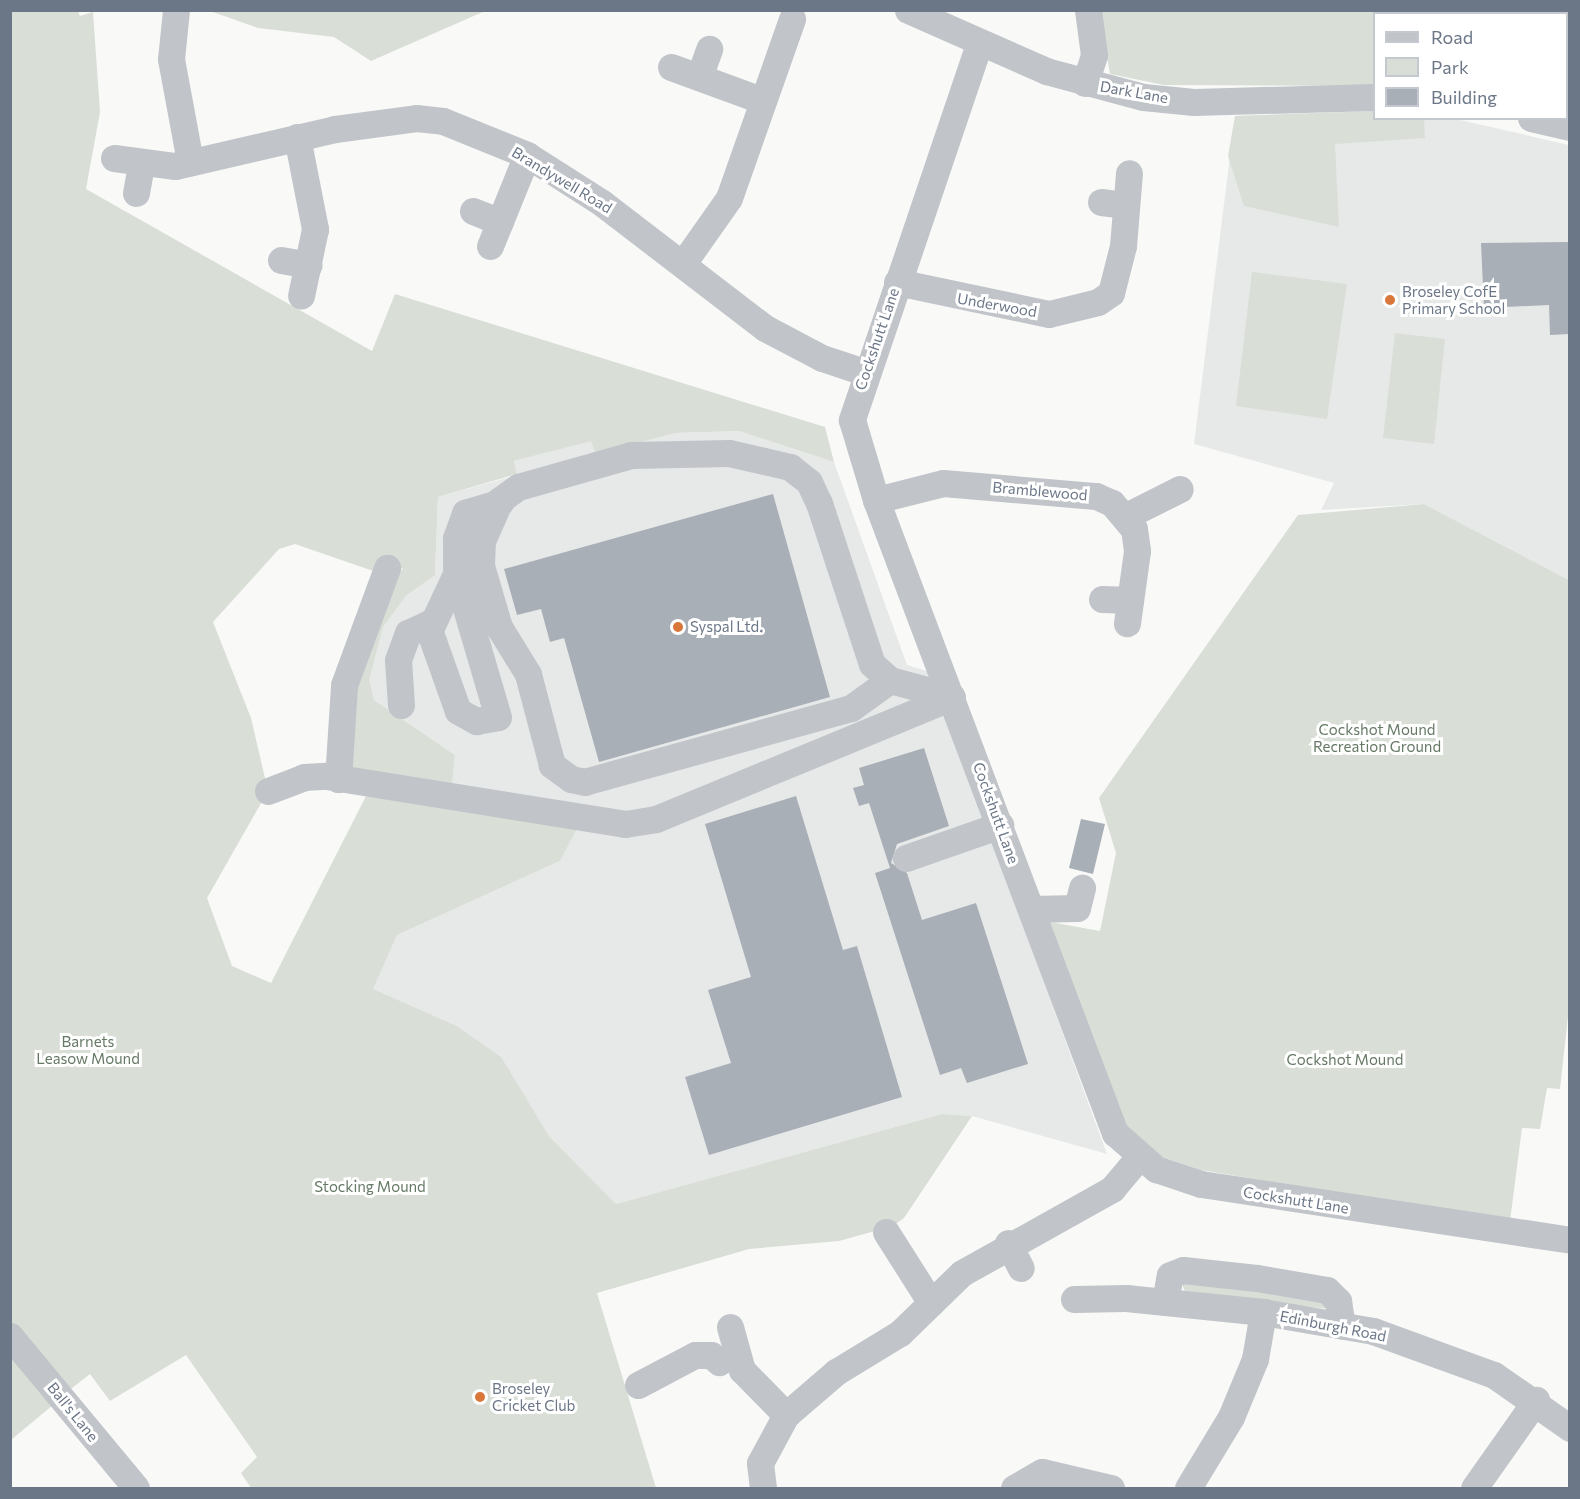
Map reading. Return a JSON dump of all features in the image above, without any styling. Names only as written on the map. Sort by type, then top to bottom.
[{"type":"street","name":"Dark Lane","points":[[908,10],[979,44],[1085,83],[1194,102],[1373,97]]},
{"type":"street","points":[[1085,83],[1095,54],[1088,10]]},
{"type":"street","points":[[172,11],[171,60],[190,162]]},
{"type":"street","points":[[684,262],[729,198],[761,100],[788,31]]},
{"type":"street","name":"Cockshutt Lane","points":[[979,44],[864,372],[852,420],[876,500],[1000,825],[1097,1092],[1115,1133],[1138,1158],[1201,1184],[1569,1240]]},
{"type":"street","points":[[699,77],[709,49]]},
{"type":"street","points":[[671,67],[761,100]]},
{"type":"street","name":"Brandywell Road","points":[[114,158],[141,166],[190,162],[297,136],[416,118],[463,128],[527,155],[684,262],[765,328],[822,358],[864,372]]},
{"type":"street","points":[[1539,120],[1569,127]]},
{"type":"street","points":[[297,136],[315,229],[301,296]]},
{"type":"street","points":[[490,246],[527,155]]},
{"type":"street","points":[[136,193],[141,166]]},
{"type":"street","name":"Underwood","points":[[897,282],[1049,314],[1105,310],[1111,293],[1113,204],[1130,173]]},
{"type":"street","points":[[473,211],[500,222]]},
{"type":"street","points":[[281,260],[309,265]]},
{"type":"street","points":[[456,574],[498,717],[476,721],[458,711],[432,625],[456,574],[461,518],[500,501],[518,487],[631,455],[729,453],[790,467],[809,482],[819,503],[872,664],[890,680],[952,697]]},
{"type":"street","name":"Bramblewood","points":[[876,500],[943,483],[1095,496],[1126,516]]},
{"type":"street","points":[[1102,599],[1129,612],[1137,551],[1126,516],[1180,489]]},
{"type":"street","points":[[500,501],[482,541],[481,566],[500,627],[528,674],[552,765],[561,775],[585,782],[783,730],[851,708],[890,680]]},
{"type":"street","points":[[338,779],[344,685],[387,568]]},
{"type":"street","points":[[401,705],[397,671],[404,642],[408,633],[432,625]]},
{"type":"street","points":[[268,791],[304,777],[338,779],[625,824],[656,819],[952,697]]},
{"type":"street","points":[[906,858],[1000,825]]},
{"type":"street","points":[[1031,909],[1077,908],[1082,888]]},
{"type":"street","points":[[763,1488],[760,1463],[786,1415],[836,1372],[900,1333],[962,1273],[1008,1243],[1112,1189],[1138,1158]]},
{"type":"street","points":[[886,1232],[931,1303]]},
{"type":"street","points":[[1008,1243],[1022,1268]]},
{"type":"street","points":[[1165,1302],[1170,1275],[1183,1270],[1257,1278],[1327,1290],[1338,1301],[1342,1326]]},
{"type":"street","name":"Edinburgh Road","points":[[1074,1299],[1165,1302],[1263,1312],[1342,1326],[1446,1354],[1536,1400],[1569,1428]]},
{"type":"street","points":[[1188,1488],[1235,1408],[1255,1359],[1263,1312]]},
{"type":"street","points":[[723,1361],[730,1327]]},
{"type":"street","name":"Ball's Lane","points":[[10,1336],[136,1488]]},
{"type":"street","points":[[638,1385],[695,1355],[711,1355],[749,1380],[786,1415]]},
{"type":"street","points":[[1474,1488],[1536,1400]]},
{"type":"street","points":[[1014,1488],[1042,1472],[1111,1488]]},
{"type":"shaded area","name":"Broseley CofE Primary School","points":[[1373,111],[1373,120],[1460,120],[1569,145],[1569,580],[1424,504],[1321,510],[1334,483],[1194,444],[1235,116]]},
{"type":"shaded area","points":[[739,431],[834,462],[907,665],[930,672],[1107,1154],[972,1116],[942,1114],[616,1204],[549,1136],[500,1057],[457,1026],[372,989],[397,935],[560,861],[447,809],[455,755],[374,700],[368,680],[383,627],[406,596],[435,575],[438,497],[517,475],[514,461],[592,440],[596,454],[674,433]]},
{"type":"green space","points":[[10,11],[78,11],[80,16],[93,12],[100,112],[86,189],[372,351],[395,294],[825,427],[834,462],[739,431],[675,433],[596,454],[591,441],[514,461],[517,474],[438,497],[435,575],[406,596],[383,627],[369,680],[374,700],[455,755],[451,792],[367,776],[348,764],[350,687],[386,592],[403,568],[379,573],[295,544],[279,549],[213,622],[251,718],[268,791],[207,898],[232,966],[271,983],[366,796],[577,828],[560,861],[397,935],[373,989],[457,1026],[501,1057],[549,1136],[616,1204],[942,1114],[972,1116],[904,1218],[893,1226],[839,1241],[749,1249],[597,1293],[656,1488],[251,1488],[241,1473],[257,1457],[186,1355],[110,1401],[90,1374],[67,1392],[11,1322]]},
{"type":"green space","points":[[210,11],[485,11],[371,61],[334,37],[258,28]]},
{"type":"green space","points":[[1099,11],[1569,11],[1569,109],[1568,12],[1373,12],[1373,86],[1164,85],[1110,74]]},
{"type":"green space","points":[[1373,111],[1373,120],[1424,120],[1425,138],[1335,144],[1339,227],[1244,206],[1228,156],[1235,116]]},
{"type":"green space","points":[[1252,272],[1347,284],[1327,419],[1236,406]]},
{"type":"green space","points":[[1395,333],[1445,339],[1434,444],[1383,438]]},
{"type":"green space","name":"Cockshot Mound Recreation Ground","points":[[1424,504],[1569,580],[1569,1007],[1560,1089],[1547,1088],[1540,1129],[1522,1128],[1510,1221],[1201,1170],[1150,1153],[1114,1116],[1050,922],[1100,931],[1116,853],[1099,798],[1298,515]]},
{"type":"green space","points":[[1181,1282],[1319,1296],[1329,1309],[1186,1294]]},
{"type":"green space","points":[[10,1354],[53,1405],[11,1440],[10,1440]]},
{"type":"building","points":[[1569,242],[1569,334],[1550,335],[1549,305],[1484,308],[1481,243]]},
{"type":"building","name":"Syspal Ltd.","points":[[773,494],[830,697],[599,762],[564,638],[550,642],[541,609],[517,615],[504,569]]},
{"type":"building","points":[[924,748],[949,826],[897,844],[891,863],[907,873],[922,920],[976,903],[1028,1064],[967,1083],[961,1068],[940,1075],[875,873],[890,868],[869,803],[859,806],[853,788],[864,785],[859,768]]},
{"type":"building","points":[[796,796],[843,950],[857,946],[902,1097],[709,1155],[685,1077],[731,1063],[708,990],[751,977],[705,824]]},
{"type":"building","points":[[1081,819],[1105,824],[1093,874],[1069,868]]},
{"type":"place","name":"Broseley CofE Primary School","points":[[1390,300]]},
{"type":"place","name":"Syspal Ltd.","points":[[678,627]]},
{"type":"place","name":"Broseley Cricket Club","points":[[480,1397]]},
{"type":"park label","name":"Barnets Leasow Mound","points":[[88,1050]]},
{"type":"park label","name":"Cockshot Mound","points":[[1345,1060]]},
{"type":"park label","name":"Stocking Mound","points":[[370,1187]]}]
